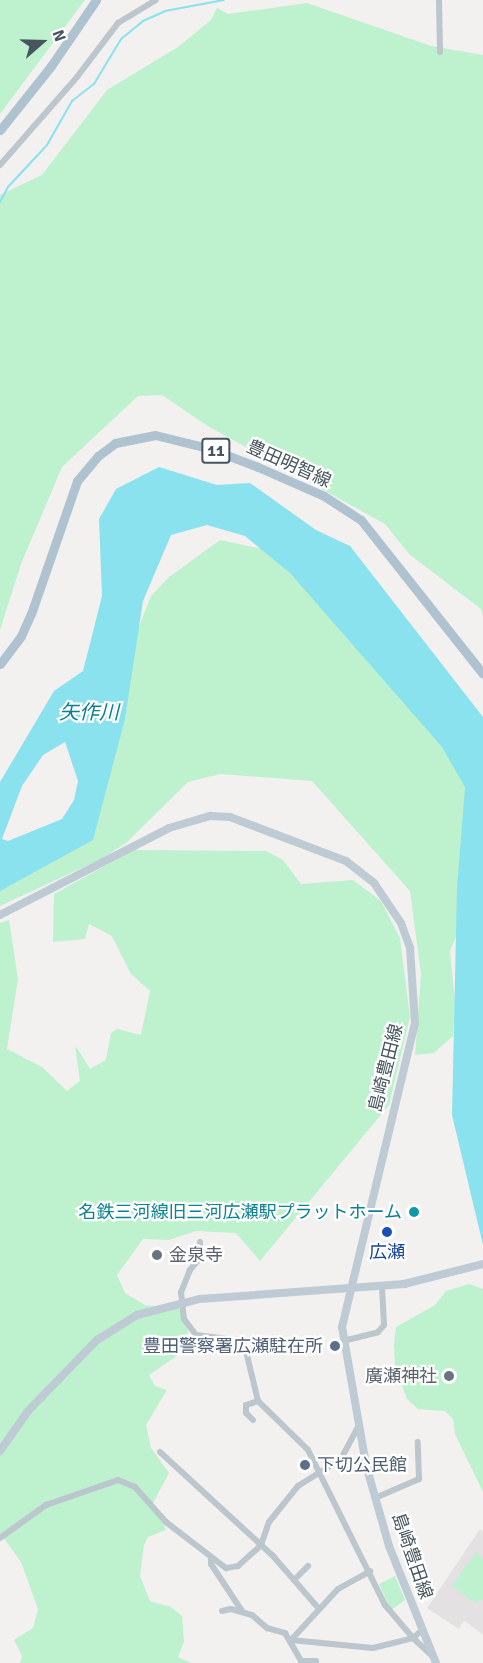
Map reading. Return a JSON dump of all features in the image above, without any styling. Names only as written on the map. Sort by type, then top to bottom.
[{"type":"main road","points":[[0,130],[51,66],[96,0]]},
{"type":"main road","name":"豊田明智線","points":[[0,664],[21,636],[31,614],[77,481],[98,456],[116,443],[155,435],[208,447],[258,467],[324,496],[361,520],[483,674]]},
{"type":"main road","name":"島崎豊田線","points":[[0,915],[169,828],[210,816],[230,817],[346,861],[374,883],[401,923],[410,948],[415,1023],[348,1290],[343,1341],[375,1498],[434,1661]]},
{"type":"main road","points":[[0,1451],[28,1410],[97,1340],[137,1314],[183,1302],[382,1287],[483,1264]]},
{"type":"street","points":[[0,165],[77,77],[118,23],[156,0]]},
{"type":"street","points":[[439,0],[441,52]]},
{"type":"street","points":[[200,1242],[200,1258],[190,1270],[181,1292],[184,1319],[196,1335],[227,1339],[246,1351],[258,1401],[308,1450],[385,1605],[434,1661]]},
{"type":"street","points":[[343,1341],[378,1332],[384,1325],[382,1287]]},
{"type":"street","points":[[253,1420],[246,1413],[246,1405],[258,1401]]},
{"type":"street","points":[[0,1538],[46,1505],[118,1480],[135,1487],[166,1522],[226,1568],[238,1566],[261,1545],[269,1522],[298,1486],[318,1471],[340,1459],[359,1425]]},
{"type":"street","points":[[375,1498],[419,1479],[418,1442]]},
{"type":"street","points":[[160,1452],[261,1545],[319,1609]]},
{"type":"street","points":[[211,1557],[211,1564],[242,1611],[291,1640],[373,1648],[413,1638],[421,1630]]},
{"type":"street","points":[[294,1580],[308,1566]]},
{"type":"street","points":[[291,1640],[338,1589],[370,1571]]},
{"type":"street","points":[[222,1611],[242,1611]]},
{"type":"street","points":[[291,1640],[301,1661],[316,1661]]},
{"type":"shaded area","points":[[480,1529],[483,1532],[483,1635],[464,1620],[459,1629],[427,1608]]},
{"type":"green space","points":[[0,0],[85,0],[0,114]]},
{"type":"green space","points":[[307,3],[431,46],[483,55],[483,616],[481,609],[409,554],[385,524],[206,425],[162,395],[138,396],[62,467],[21,564],[0,630],[0,195],[42,175],[107,90],[178,47],[211,20],[217,8],[228,14]]},
{"type":"green space","points":[[220,540],[271,551],[428,722],[477,795],[463,919],[450,951],[455,1003],[453,1036],[434,1053],[415,1055],[421,974],[410,891],[312,781],[220,774],[188,782],[126,843],[101,859],[0,906],[0,883],[84,842],[131,647],[151,596],[169,577]]},
{"type":"green space","points":[[134,850],[266,851],[283,860],[301,884],[353,880],[381,901],[400,938],[410,1017],[389,1105],[260,1261],[236,1233],[196,1231],[169,1240],[143,1239],[117,1275],[125,1293],[145,1305],[186,1310],[188,1334],[181,1353],[149,1375],[155,1386],[167,1390],[146,1425],[151,1448],[169,1473],[153,1503],[166,1530],[148,1537],[144,1545],[140,1576],[150,1601],[171,1607],[182,1616],[184,1642],[178,1657],[191,1663],[20,1663],[22,1656],[14,1640],[33,1628],[38,1609],[21,1562],[0,1533],[0,923],[9,920],[18,979],[7,1049],[42,1067],[67,1091],[80,1081],[75,1045],[90,1069],[106,1060],[111,1033],[117,1029],[141,1035],[150,991],[131,974],[112,936],[89,924],[85,939],[53,942],[54,894]]},
{"type":"green space","points":[[469,1284],[483,1289],[483,1492],[455,1434],[453,1419],[445,1411],[418,1409],[407,1399],[395,1367],[396,1327],[435,1305],[446,1291]]},
{"type":"green space","points":[[476,1552],[483,1558],[483,1600],[474,1602],[452,1586]]},
{"type":"green space","points":[[395,1576],[405,1600],[391,1610],[379,1584]]},
{"type":"water","name":"矢作川","points":[[159,467],[217,485],[250,483],[316,530],[350,546],[483,717],[483,1245],[452,1115],[457,888],[465,787],[442,747],[290,573],[245,536],[207,525],[171,535],[143,601],[125,719],[93,840],[0,891],[0,782],[54,691],[83,671],[102,596],[99,519],[116,489]],"holes":[[[65,742],[78,781],[74,800],[62,819],[8,841],[2,839],[22,786],[43,755]]]},
{"type":"waterway","points":[[0,202],[8,187],[47,145],[72,101],[94,84],[121,39],[143,21],[165,11],[224,0]]},
{"type":"place","name":"名鉄三河線旧三河広瀬駅プラットホーム","points":[[414,1212]]},
{"type":"place","name":"広瀬","points":[[387,1232]]},
{"type":"place","name":"金泉寺","points":[[157,1255]]},
{"type":"place","name":"豊田警察署広瀬駐在所","points":[[335,1346]]},
{"type":"place","name":"廣瀬神社","points":[[449,1376]]},
{"type":"place","name":"下切公民館","points":[[305,1465]]}]
